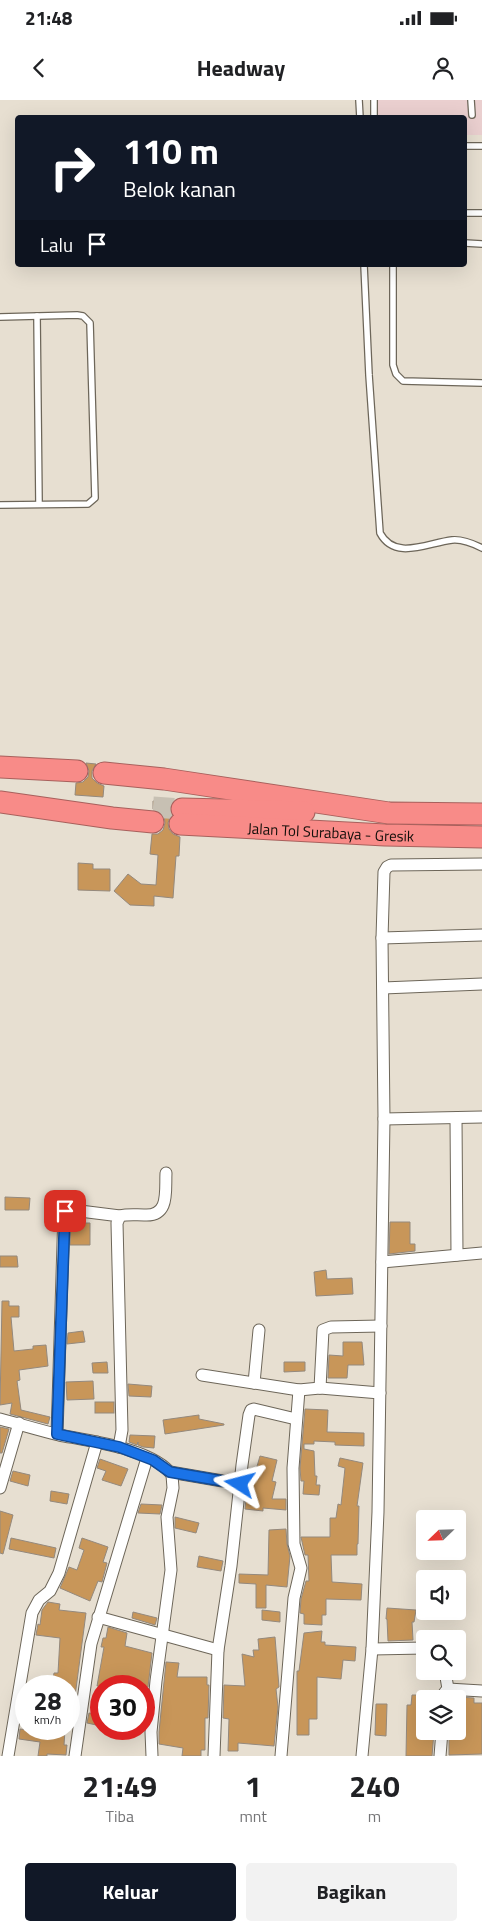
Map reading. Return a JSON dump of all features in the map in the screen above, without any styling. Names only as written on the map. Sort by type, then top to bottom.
[{"type":"highway","points":[[0,767],[77,771]]},
{"type":"highway","name":"Jalan Tol Surabaya - Gresik","points":[[104,773],[164,779],[389,813]]},
{"type":"highway","points":[[0,790],[75,800],[153,815],[112,818],[0,802]]},
{"type":"highway","name":"Jalan Tol Surabaya - Gresik","points":[[482,814],[389,813],[181,817],[385,835],[482,836]]},
{"type":"street","points":[[362,1756],[372,1649],[378,1512],[384,1119],[382,938],[384,872],[391,865],[482,864]]},
{"type":"street","points":[[382,938],[482,935]]},
{"type":"street","points":[[383,988],[482,984]]},
{"type":"street","points":[[384,1119],[482,1117]]},
{"type":"street","points":[[456,1118],[457,1255]]},
{"type":"street","points":[[57,1434],[64,1212],[72,1210],[120,1216],[127,1214],[154,1215],[159,1212],[165,1202],[166,1173]]},
{"type":"street","points":[[119,1447],[122,1430],[117,1223],[120,1216]]},
{"type":"street","points":[[382,1262],[482,1253]]},
{"type":"street","points":[[320,1388],[323,1330],[331,1327],[381,1326]]},
{"type":"street","points":[[254,1383],[259,1330]]},
{"type":"street","points":[[202,1375],[299,1390],[320,1388],[380,1393]]},
{"type":"street","points":[[281,1756],[294,1598],[301,1568],[294,1544],[293,1468],[299,1390]]},
{"type":"street","points":[[214,1756],[218,1650],[251,1410],[254,1409],[296,1418]]},
{"type":"street","points":[[0,1418],[57,1434],[119,1447],[161,1464],[170,1472],[174,1479],[174,1488],[167,1517],[171,1570],[151,1732],[152,1756]]},
{"type":"street","points":[[0,1488],[19,1423]]},
{"type":"street","points":[[8,1756],[32,1613],[39,1600],[50,1590],[58,1573],[97,1442]]},
{"type":"street","points":[[75,1756],[91,1644],[147,1458]]},
{"type":"street","points":[[170,1472],[240,1484]]},
{"type":"street","points":[[98,1617],[218,1650]]},
{"type":"street","points":[[372,1649],[416,1648]]},
{"type":"street","points":[[466,1692],[482,1690]]},
{"type":"street","points":[[440,1756],[441,1740]]},
{"type":"lane","points":[[359,100],[360,115]]},
{"type":"lane","points":[[374,100],[374,115]]},
{"type":"lane","points":[[471,100],[472,115]]},
{"type":"lane","points":[[467,146],[482,146]]},
{"type":"lane","points":[[467,213],[482,213]]},
{"type":"lane","points":[[467,243],[482,244]]},
{"type":"lane","points":[[364,267],[369,375],[380,533],[384,542],[392,547],[401,549],[452,540],[461,540],[482,548]]},
{"type":"lane","points":[[393,267],[393,364],[396,374],[403,381],[482,383]]},
{"type":"lane","points":[[0,317],[78,315],[83,316],[90,323],[95,488],[95,498],[88,504],[0,505]]},
{"type":"lane","points":[[37,316],[39,504]]},
{"type":"shaded area","points":[[373,100],[482,100],[482,135],[467,135],[467,115],[372,115]]},
{"type":"building","points":[[86,763],[96,764],[92,771],[92,778],[104,786],[103,797],[75,795],[76,783],[83,782],[88,777],[89,771]]},
{"type":"building","points":[[153,801],[172,802],[168,823],[169,829],[173,834],[180,837],[179,856],[176,856],[173,898],[154,896],[154,906],[130,905],[114,891],[128,874],[141,884],[156,885],[158,855],[150,854],[152,834],[158,834],[163,830],[165,823],[161,812],[153,809]]},
{"type":"building","points":[[78,863],[93,864],[93,869],[110,869],[110,891],[78,890]]},
{"type":"building","points":[[5,1197],[30,1198],[29,1210],[5,1210]]},
{"type":"building","points":[[390,1222],[410,1222],[410,1244],[415,1244],[415,1251],[389,1254]]},
{"type":"building","points":[[71,1223],[90,1223],[90,1245],[70,1245]]},
{"type":"building","points":[[0,1256],[17,1256],[18,1267],[0,1267]]},
{"type":"building","points":[[326,1270],[327,1279],[352,1278],[353,1294],[316,1296],[314,1272]]},
{"type":"building","points":[[2,1301],[9,1301],[9,1306],[19,1306],[19,1317],[11,1317],[14,1351],[33,1349],[33,1346],[46,1345],[48,1366],[19,1370],[20,1380],[17,1381],[21,1410],[50,1417],[48,1424],[10,1414],[12,1403],[0,1405]]},
{"type":"building","points":[[83,1331],[85,1342],[67,1344],[68,1333]]},
{"type":"building","points":[[343,1342],[362,1342],[364,1365],[348,1365],[347,1378],[328,1378],[329,1355],[343,1356]]},
{"type":"building","points":[[107,1362],[108,1373],[93,1373],[92,1363]]},
{"type":"building","points":[[284,1362],[305,1362],[305,1371],[284,1372]]},
{"type":"building","points":[[93,1381],[94,1399],[67,1400],[66,1382]]},
{"type":"building","points":[[128,1384],[152,1386],[151,1397],[129,1396]]},
{"type":"building","points":[[95,1402],[114,1402],[114,1413],[95,1413]]},
{"type":"building","points":[[305,1409],[328,1410],[327,1432],[364,1433],[364,1446],[335,1445],[335,1442],[314,1441],[314,1444],[304,1444],[304,1449],[314,1451],[315,1476],[317,1476],[316,1485],[320,1485],[319,1495],[303,1494],[304,1481],[301,1481],[300,1468]]},
{"type":"building","points":[[199,1415],[199,1419],[224,1425],[165,1434],[163,1420]]},
{"type":"building","points":[[0,1427],[9,1429],[2,1453],[0,1453]]},
{"type":"building","points":[[130,1435],[155,1436],[154,1448],[143,1447],[138,1445],[138,1442],[137,1445],[129,1442]]},
{"type":"building","points":[[260,1456],[277,1460],[272,1481],[276,1482],[272,1499],[286,1499],[286,1510],[263,1508],[263,1511],[245,1509],[248,1475],[254,1477]]},
{"type":"building","points":[[340,1458],[363,1463],[357,1506],[359,1506],[358,1544],[357,1555],[331,1555],[332,1582],[362,1584],[361,1600],[326,1599],[326,1615],[322,1615],[322,1625],[304,1624],[304,1614],[300,1613],[301,1599],[306,1581],[309,1581],[308,1555],[305,1555],[301,1537],[330,1537],[330,1518],[336,1518],[338,1504],[341,1505],[345,1468],[338,1466]]},
{"type":"building","points":[[100,1459],[128,1469],[121,1486],[102,1480],[106,1471],[97,1468]]},
{"type":"building","points":[[13,1471],[30,1475],[28,1486],[10,1481]]},
{"type":"building","points":[[51,1491],[69,1494],[67,1504],[50,1501]]},
{"type":"building","points":[[141,1504],[162,1505],[160,1514],[138,1513]]},
{"type":"building","points":[[0,1511],[13,1515],[3,1554],[0,1553]]},
{"type":"building","points":[[175,1517],[199,1523],[196,1533],[175,1528]]},
{"type":"building","points":[[286,1529],[290,1556],[287,1587],[266,1585],[266,1608],[256,1608],[256,1584],[239,1583],[239,1574],[268,1575],[269,1530]]},
{"type":"building","points":[[11,1538],[56,1548],[54,1558],[9,1549]]},
{"type":"building","points":[[82,1538],[108,1547],[103,1562],[107,1563],[102,1582],[98,1581],[90,1601],[60,1588],[69,1567],[77,1570],[84,1550],[79,1548]]},
{"type":"building","points":[[199,1556],[223,1561],[221,1571],[197,1567]]},
{"type":"building","points":[[48,1602],[60,1604],[59,1610],[86,1613],[78,1675],[54,1675],[54,1673],[58,1673],[60,1638],[36,1635],[38,1624],[40,1625],[42,1610]]},
{"type":"building","points":[[387,1608],[416,1610],[414,1622],[412,1622],[413,1640],[388,1641]]},
{"type":"building","points":[[262,1610],[280,1612],[280,1622],[262,1620]]},
{"type":"building","points":[[133,1612],[157,1618],[155,1625],[132,1618]]},
{"type":"building","points":[[108,1627],[127,1633],[125,1646],[152,1653],[149,1675],[99,1675],[104,1647],[101,1647],[103,1638],[106,1638]]},
{"type":"building","points":[[322,1631],[321,1642],[325,1642],[325,1645],[356,1647],[355,1661],[343,1660],[341,1679],[317,1677],[317,1719],[309,1719],[309,1735],[297,1735],[297,1671],[299,1671],[304,1633]]},
{"type":"building","points":[[275,1637],[279,1687],[276,1689],[278,1707],[274,1746],[238,1743],[238,1751],[228,1751],[229,1719],[223,1718],[224,1685],[245,1686],[242,1654],[254,1657],[253,1650],[259,1650],[258,1639]]},
{"type":"building","points":[[166,1662],[179,1663],[177,1677],[207,1677],[207,1685],[209,1685],[208,1718],[205,1718],[205,1750],[201,1750],[201,1756],[182,1756],[183,1748],[159,1744]]},
{"type":"building","points":[[412,1695],[416,1695],[416,1740],[433,1740],[432,1756],[406,1756],[407,1705],[411,1705]]},
{"type":"building","points":[[466,1698],[474,1698],[474,1703],[482,1703],[482,1754],[449,1755],[449,1740],[466,1740]]},
{"type":"building","points":[[376,1704],[387,1704],[386,1736],[375,1735]]},
{"type":"building","points":[[89,1713],[90,1713],[90,1724],[87,1723]]},
{"type":"building","points":[[26,1740],[64,1740],[64,1745],[67,1745],[66,1755],[47,1754],[47,1756],[38,1756],[40,1742]]},
{"type":"tunnel","points":[[153,807],[182,809]]},
{"type":"route","points":[[65,1211],[57,1434],[119,1447],[153,1460],[170,1472],[240,1484]]}]
